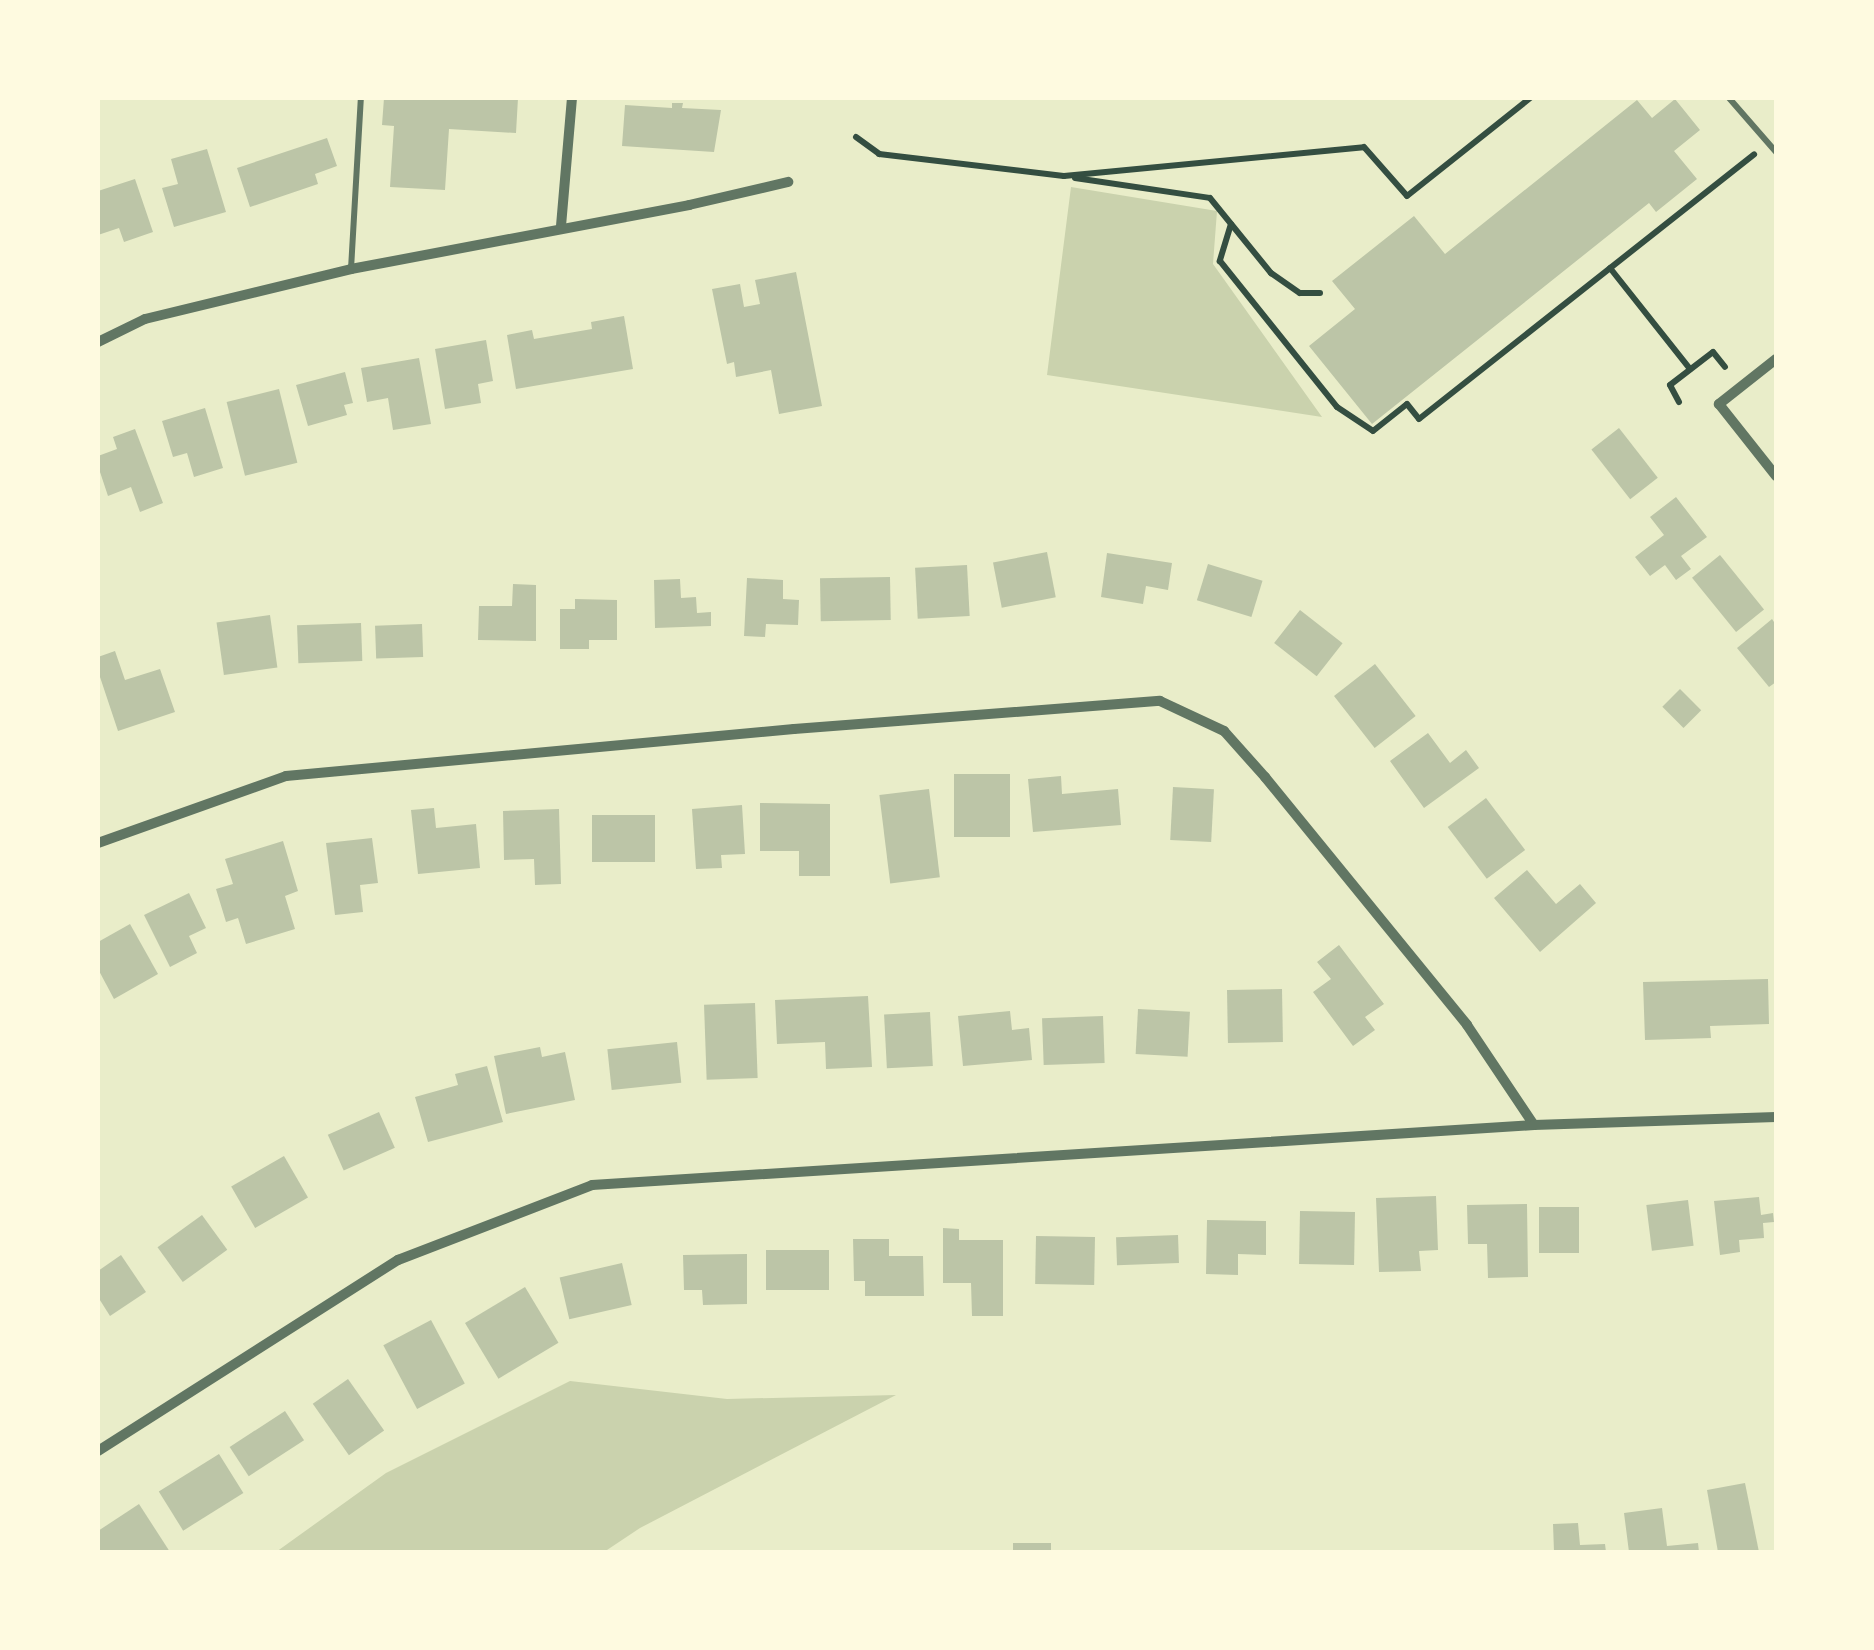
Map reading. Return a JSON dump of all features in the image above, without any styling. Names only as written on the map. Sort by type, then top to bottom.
[{"type":"street","points":[[561,226],[572,98]]},
{"type":"street","points":[[98,342],[145,319],[351,269],[561,226],[689,205],[788,182]]},
{"type":"street","points":[[1776,360],[1719,404],[1776,476]]},
{"type":"street","points":[[98,843],[286,776],[794,729],[1160,701],[1224,731],[1265,777],[1467,1025],[1534,1125]]},
{"type":"street","points":[[98,1451],[398,1260],[592,1185],[1534,1125],[1776,1117]]},
{"type":"lane","points":[[351,269],[361,98]]},
{"type":"lane","points":[[1729,98],[1776,152]]},
{"type":"path","points":[[1064,176],[1364,147],[1407,196],[1530,98]]},
{"type":"path","points":[[856,137],[879,154],[1210,198],[1271,273],[1300,293],[1320,293]]},
{"type":"path","points":[[1231,224],[1220,261],[1336,407],[1373,431],[1407,404],[1419,419],[1742,163]]},
{"type":"path","points":[[1610,268],[1690,369]]},
{"type":"path","points":[[1679,402],[1667,387],[1690,369],[1713,352],[1725,367]]},
{"type":"green space","points":[[1071,187],[1217,211],[1213,264],[1322,417],[1047,375]]},
{"type":"green space","points":[[570,1381],[727,1399],[896,1395],[640,1528],[604,1552],[276,1552],[386,1473]]},
{"type":"building","points":[[384,98],[518,98],[516,133],[449,129],[445,190],[390,187],[394,126],[382,125]]},
{"type":"building","points":[[1675,99],[1700,130],[1674,151],[1697,179],[1656,212],[1649,203],[1372,424],[1309,346],[1355,309],[1332,281],[1414,216],[1445,254],[1637,100],[1652,118]]},
{"type":"building","points":[[672,103],[683,103],[682,108],[721,110],[714,152],[622,146],[625,105],[672,108]]},
{"type":"building","points":[[327,138],[337,166],[315,174],[318,184],[250,207],[237,168]]},
{"type":"building","points":[[207,149],[226,212],[174,227],[162,188],[178,184],[171,159]]},
{"type":"building","points":[[135,179],[153,232],[124,242],[119,228],[98,235],[98,191]]},
{"type":"building","points":[[796,272],[822,406],[779,414],[771,370],[736,377],[734,362],[727,364],[712,289],[740,284],[744,307],[760,304],[755,280]]},
{"type":"building","points":[[624,316],[633,369],[516,389],[507,335],[532,330],[534,339],[592,329],[591,322]]},
{"type":"building","points":[[486,340],[493,381],[478,384],[481,403],[445,409],[435,349]]},
{"type":"building","points":[[419,358],[431,424],[393,430],[388,398],[367,402],[361,368]]},
{"type":"building","points":[[345,372],[353,403],[344,405],[347,415],[308,426],[296,385]]},
{"type":"building","points":[[279,389],[297,463],[245,476],[227,402]]},
{"type":"building","points":[[205,408],[223,468],[194,477],[187,453],[173,457],[162,421]]},
{"type":"building","points":[[1619,428],[1658,478],[1630,499],[1591,450]]},
{"type":"building","points":[[135,429],[163,503],[140,512],[131,487],[108,496],[98,466],[98,456],[117,449],[113,437]]},
{"type":"building","points":[[1676,497],[1707,537],[1681,556],[1691,569],[1676,580],[1665,565],[1650,576],[1635,557],[1664,535],[1650,517]]},
{"type":"building","points":[[1047,552],[1056,597],[1002,608],[993,562]]},
{"type":"building","points":[[1107,553],[1172,563],[1168,590],[1146,586],[1143,604],[1101,597]]},
{"type":"building","points":[[1720,555],[1764,609],[1736,632],[1692,578]]},
{"type":"building","points":[[1208,564],[1263,581],[1251,617],[1197,600]]},
{"type":"building","points":[[967,565],[970,616],[918,619],[915,568]]},
{"type":"building","points":[[890,577],[891,620],[821,621],[820,578]]},
{"type":"building","points":[[747,578],[783,580],[783,599],[799,600],[798,625],[766,624],[765,637],[744,636]]},
{"type":"building","points":[[680,579],[681,598],[696,597],[697,613],[711,612],[711,626],[655,628],[654,580]]},
{"type":"building","points":[[513,584],[536,585],[536,641],[478,640],[479,606],[512,606]]},
{"type":"building","points":[[575,599],[617,600],[617,640],[589,640],[589,649],[560,649],[560,609],[575,609]]},
{"type":"building","points":[[1300,610],[1343,643],[1317,676],[1274,643]]},
{"type":"building","points":[[270,615],[277,667],[224,675],[217,623]]},
{"type":"building","points":[[1772,619],[1776,625],[1776,682],[1769,687],[1737,648]]},
{"type":"building","points":[[361,623],[362,661],[298,663],[297,625]]},
{"type":"building","points":[[422,624],[423,657],[376,659],[375,626]]},
{"type":"building","points":[[115,651],[125,680],[160,669],[175,712],[118,731],[98,671],[98,657]]},
{"type":"building","points":[[1375,664],[1416,716],[1375,748],[1334,696]]},
{"type":"building","points":[[1680,689],[1701,710],[1684,728],[1662,707]]},
{"type":"building","points":[[1428,733],[1450,763],[1466,750],[1479,768],[1424,808],[1390,761]]},
{"type":"building","points":[[954,774],[1010,774],[1010,837],[954,837]]},
{"type":"building","points":[[1061,776],[1062,794],[1118,789],[1121,825],[1033,832],[1028,779]]},
{"type":"building","points":[[1173,787],[1214,789],[1211,842],[1170,840]]},
{"type":"building","points":[[929,789],[940,877],[890,883],[879,795]]},
{"type":"building","points":[[1486,798],[1525,850],[1487,879],[1448,827]]},
{"type":"building","points":[[760,803],[830,804],[830,876],[799,876],[799,851],[760,851]]},
{"type":"building","points":[[742,805],[745,854],[721,855],[722,868],[696,869],[692,809]]},
{"type":"building","points":[[434,808],[436,828],[476,824],[480,868],[418,874],[411,810]]},
{"type":"building","points":[[559,809],[561,884],[535,885],[534,859],[504,860],[503,811]]},
{"type":"building","points":[[592,815],[655,815],[655,862],[592,862]]},
{"type":"building","points":[[372,838],[378,883],[360,885],[363,912],[335,915],[326,843]]},
{"type":"building","points":[[283,841],[298,891],[285,896],[295,929],[246,944],[238,918],[226,922],[216,889],[233,884],[225,859]]},
{"type":"building","points":[[1527,870],[1556,904],[1580,884],[1596,903],[1540,952],[1494,898]]},
{"type":"building","points":[[189,893],[206,928],[189,936],[197,953],[170,967],[144,915]]},
{"type":"building","points":[[130,924],[158,974],[114,999],[98,969],[98,942]]},
{"type":"building","points":[[1339,945],[1384,1004],[1365,1017],[1375,1030],[1353,1046],[1313,992],[1331,979],[1317,962]]},
{"type":"building","points":[[1768,979],[1769,1024],[1710,1026],[1711,1038],[1645,1040],[1643,982]]},
{"type":"building","points":[[1282,989],[1283,1042],[1228,1043],[1227,990]]},
{"type":"building","points":[[868,996],[872,1067],[826,1069],[825,1042],[777,1044],[775,1000]]},
{"type":"building","points":[[755,1003],[758,1078],[707,1080],[704,1005]]},
{"type":"building","points":[[1138,1009],[1190,1012],[1188,1057],[1136,1054]]},
{"type":"building","points":[[1010,1011],[1012,1030],[1029,1028],[1032,1060],[963,1066],[958,1016]]},
{"type":"building","points":[[930,1012],[933,1066],[887,1068],[884,1014]]},
{"type":"building","points":[[1103,1016],[1105,1063],[1044,1065],[1042,1018]]},
{"type":"building","points":[[677,1042],[681,1083],[612,1090],[607,1049]]},
{"type":"building","points":[[540,1047],[542,1057],[565,1052],[575,1100],[506,1114],[494,1056]]},
{"type":"building","points":[[487,1066],[503,1122],[428,1142],[415,1097],[458,1085],[455,1074]]},
{"type":"building","points":[[379,1112],[395,1148],[344,1170],[328,1135]]},
{"type":"building","points":[[284,1156],[308,1198],[255,1228],[231,1186]]},
{"type":"building","points":[[1436,1196],[1438,1250],[1419,1251],[1421,1271],[1379,1272],[1376,1198]]},
{"type":"building","points":[[1759,1197],[1761,1215],[1773,1213],[1774,1222],[1763,1223],[1764,1238],[1739,1240],[1740,1252],[1720,1255],[1714,1201]]},
{"type":"building","points":[[1688,1200],[1694,1246],[1652,1251],[1646,1205]]},
{"type":"building","points":[[1527,1204],[1528,1277],[1488,1278],[1487,1244],[1468,1244],[1467,1205]]},
{"type":"building","points":[[1539,1207],[1579,1207],[1579,1253],[1539,1253]]},
{"type":"building","points":[[1300,1211],[1355,1212],[1354,1265],[1299,1264]]},
{"type":"building","points":[[202,1215],[227,1250],[183,1282],[158,1247]]},
{"type":"building","points":[[1207,1220],[1266,1221],[1266,1255],[1238,1254],[1238,1275],[1206,1274]]},
{"type":"building","points":[[943,1228],[959,1229],[959,1240],[1003,1240],[1003,1316],[972,1316],[971,1283],[943,1283]]},
{"type":"building","points":[[1178,1235],[1179,1263],[1117,1265],[1116,1237]]},
{"type":"building","points":[[1036,1236],[1095,1237],[1094,1285],[1035,1284]]},
{"type":"building","points":[[853,1239],[889,1239],[889,1256],[923,1256],[924,1296],[865,1296],[865,1281],[854,1281]]},
{"type":"building","points":[[766,1250],[829,1250],[829,1290],[766,1290]]},
{"type":"building","points":[[747,1254],[747,1304],[703,1305],[702,1290],[684,1290],[683,1255]]},
{"type":"building","points":[[121,1255],[146,1292],[110,1316],[98,1297],[98,1271]]},
{"type":"building","points":[[622,1263],[632,1305],[569,1319],[560,1277]]},
{"type":"building","points":[[525,1287],[558,1343],[498,1379],[465,1323]]},
{"type":"building","points":[[431,1320],[465,1384],[417,1409],[383,1345]]},
{"type":"building","points":[[348,1379],[384,1431],[349,1455],[313,1404]]},
{"type":"building","points":[[285,1411],[304,1440],[249,1476],[230,1447]]},
{"type":"building","points":[[219,1454],[243,1493],[183,1531],[159,1492]]},
{"type":"building","points":[[1745,1483],[1759,1552],[1718,1552],[1707,1490]]},
{"type":"building","points":[[139,1504],[170,1552],[98,1552],[98,1531]]},
{"type":"building","points":[[1662,1508],[1667,1546],[1698,1543],[1699,1552],[1629,1552],[1624,1513]]},
{"type":"building","points":[[1578,1523],[1580,1545],[1605,1544],[1606,1552],[1554,1552],[1553,1524]]},
{"type":"building","points":[[1013,1543],[1051,1543],[1051,1552],[1013,1552]]}]
